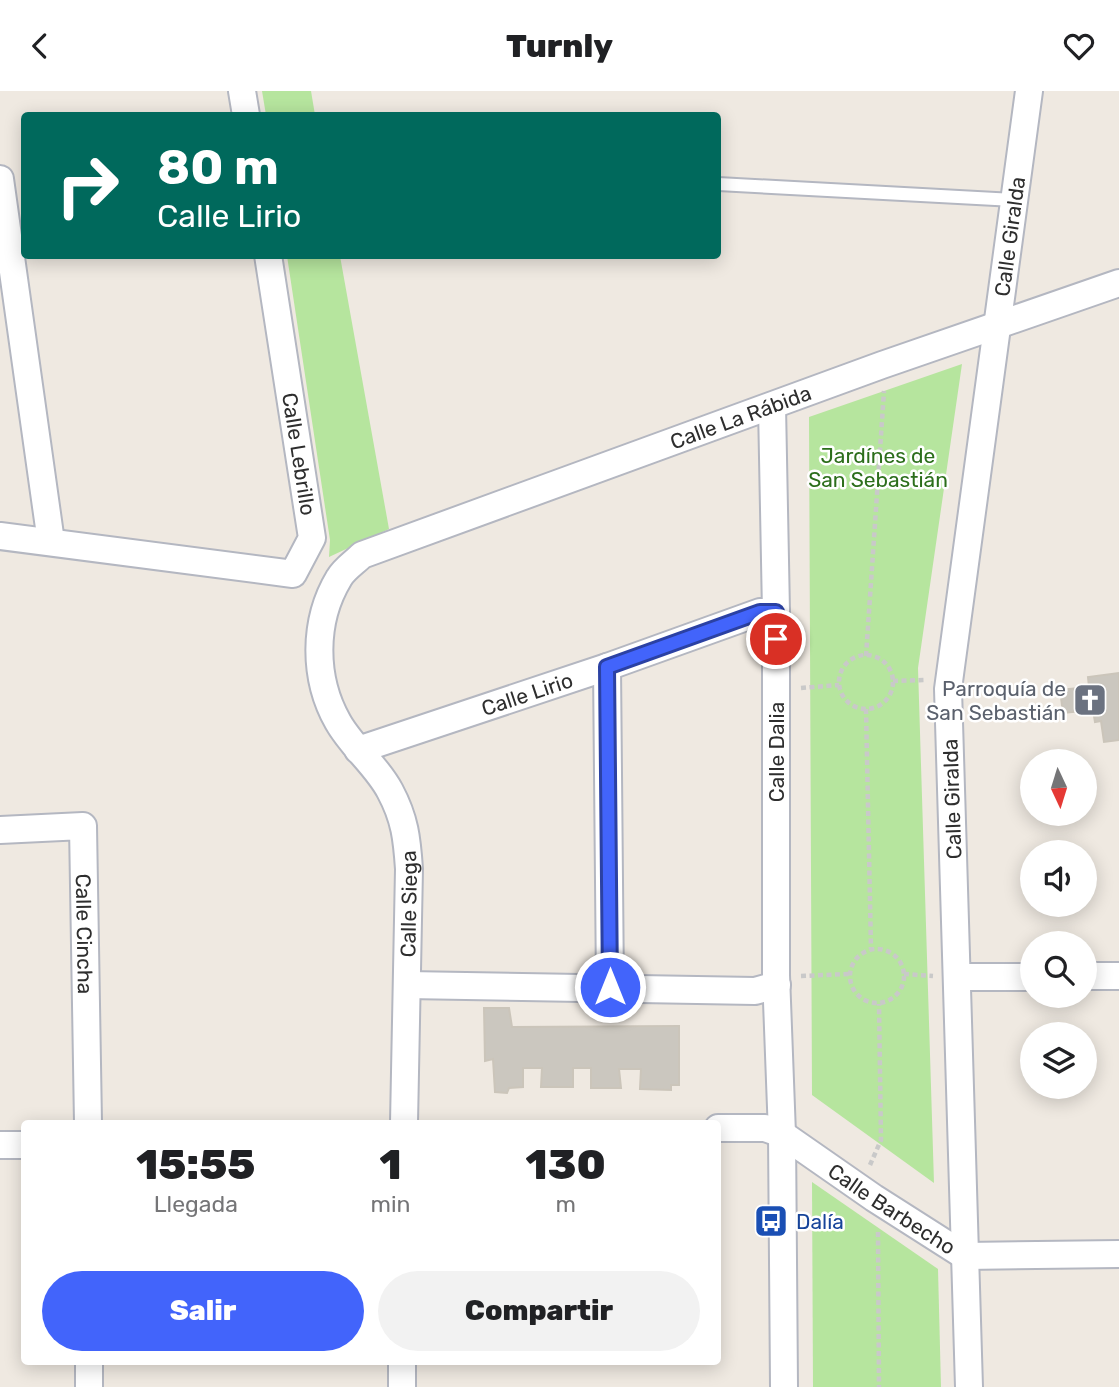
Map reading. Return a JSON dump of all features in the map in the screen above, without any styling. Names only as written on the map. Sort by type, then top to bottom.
[{"type":"street","points":[[242,91],[246,112]]},
{"type":"street","name":"Calle Giralda","points":[[969,1387],[948,689],[1029,91]]},
{"type":"street","points":[[0,179],[7,277],[51,543]]},
{"type":"street","name":"Calle Lebrillo","points":[[0,536],[293,574],[312,538],[269,259]]},
{"type":"street","name":"Calle La Rábida","points":[[362,555],[1119,283]]},
{"type":"street","name":"Calle Dalia","points":[[772,406],[784,1387]]},
{"type":"street","name":"Calle Siega","points":[[362,555],[340,576],[325,609],[318,654],[325,689],[338,722],[390,790],[407,830],[409,869],[404,1120]]},
{"type":"street","name":"Calle Lirio","points":[[358,750],[607,667],[760,612],[776,612]]},
{"type":"street","points":[[607,667],[610,987]]},
{"type":"street","name":"Calle Cincha","points":[[0,830],[83,826],[88,1120]]},
{"type":"street","points":[[1097,976],[1119,976]]},
{"type":"street","points":[[958,977],[1020,977]]},
{"type":"street","points":[[407,985],[755,991],[777,985]]},
{"type":"street","name":"Calle Barbecho","points":[[721,1128],[765,1128],[782,1133],[874,1198],[965,1256],[1119,1254]]},
{"type":"street","points":[[0,1145],[21,1145]]},
{"type":"street","points":[[89,1365],[89,1387]]},
{"type":"street","points":[[402,1365],[402,1387]]},
{"type":"lane","points":[[721,184],[1014,200]]},
{"type":"path","points":[[866,656],[884,384]]},
{"type":"path","points":[[866,656],[880,659],[887,665],[893,681],[892,691],[886,702],[866,709],[847,702],[839,685],[845,665],[852,659],[866,656]]},
{"type":"path","points":[[776,692],[839,685]]},
{"type":"path","points":[[866,709],[871,949]]},
{"type":"path","points":[[871,949],[890,952],[902,965],[903,984],[897,996],[879,1004],[865,1001],[851,988],[849,974],[850,966],[856,958],[871,949]]},
{"type":"path","points":[[777,985],[794,977],[849,974]]},
{"type":"green space","points":[[262,91],[311,91],[314,112],[266,112]]},
{"type":"green space","points":[[287,259],[341,259],[389,529],[329,557],[330,540]]},
{"type":"green space","name":"Jardínes de San Sebastián","points":[[962,364],[918,668],[934,1183],[812,1095],[809,417]]},
{"type":"green space","points":[[812,1182],[938,1269],[941,1387],[813,1387]]},
{"type":"building","name":"Parroquía de San Sebastián","points":[[1119,673],[1119,740],[1104,742],[1101,721],[1095,722],[1093,710],[1063,713],[1060,690],[1089,687],[1088,677]]},
{"type":"building","points":[[484,1008],[509,1008],[512,1027],[679,1026],[679,1085],[671,1085],[671,1090],[640,1089],[641,1069],[619,1069],[621,1088],[591,1088],[591,1068],[573,1068],[573,1087],[541,1087],[542,1068],[523,1068],[523,1087],[509,1088],[507,1093],[495,1092],[493,1059],[485,1061]]},
{"type":"place","name":"Parroquía de San Sebastián","points":[[1090,700]]},
{"type":"place","name":"Dalía","points":[[771,1221]]},
{"type":"route","points":[[610,987],[607,667],[760,612],[776,612],[776,639]]}]
